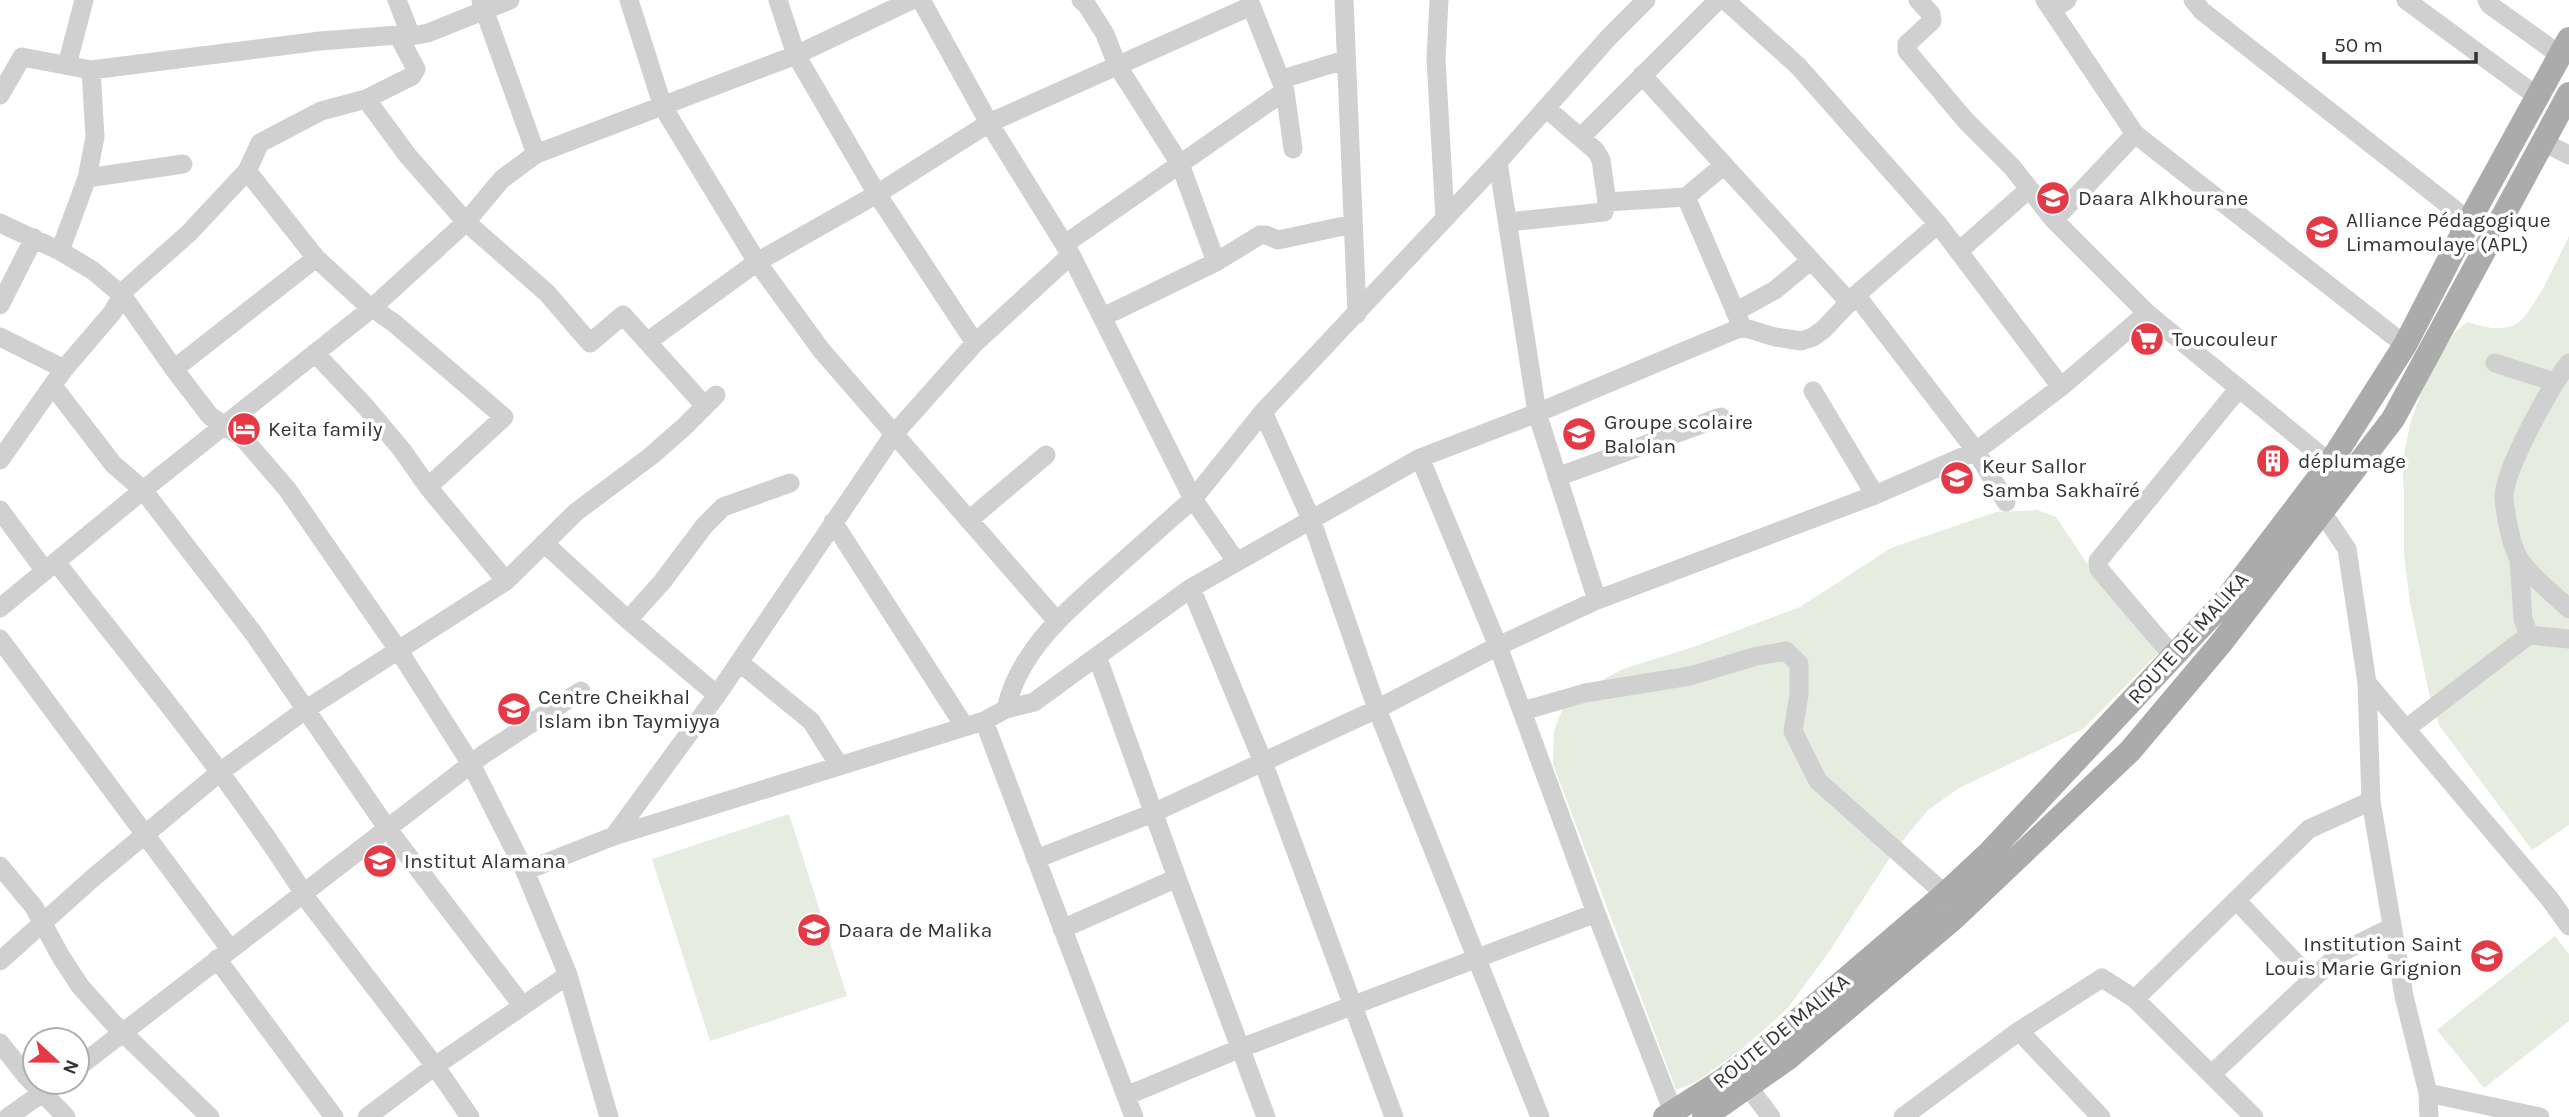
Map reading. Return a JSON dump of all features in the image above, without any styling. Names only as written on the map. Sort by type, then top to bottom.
[{"type":"main road","name":"ROUTE DE MALIKA","points":[[1669,1114],[1723,1080],[1776,1039],[1945,894],[1989,853],[2225,601],[2330,463],[2405,345],[2469,220],[2564,47]]},
{"type":"main road","name":"ROUTE DE MALIKA","points":[[1704,1117],[1787,1059],[1954,918],[2130,751],[2221,643],[2393,419],[2569,94]]},
{"type":"street","points":[[67,65],[83,0]]},
{"type":"street","points":[[3,453],[64,369],[112,313],[122,295],[136,279],[190,233],[247,171],[260,144],[321,111],[366,99],[415,73],[397,0]]},
{"type":"street","points":[[0,95],[22,57],[91,70],[320,41],[428,33],[482,5],[510,0]]},
{"type":"street","points":[[629,0],[663,107],[757,262],[822,351],[1056,620]]},
{"type":"street","points":[[778,0],[796,55],[877,194],[975,342]]},
{"type":"street","points":[[0,608],[372,308],[466,222],[502,179],[536,154],[796,55],[912,0]]},
{"type":"street","points":[[920,0],[989,123],[1068,250],[1193,499],[1236,561]]},
{"type":"street","points":[[1081,0],[1105,34],[1117,65],[1180,164],[1216,262]]},
{"type":"street","points":[[1344,0],[1357,314]]},
{"type":"street","points":[[1439,0],[1436,59],[1445,218]]},
{"type":"street","points":[[1006,709],[1017,680],[1056,620],[1193,499],[1262,412],[1357,314],[1609,37],[1646,0]]},
{"type":"street","points":[[1581,136],[1717,0]]},
{"type":"street","points":[[1725,0],[1798,66],[1938,224],[2061,387]]},
{"type":"street","points":[[1918,0],[1931,14],[1933,21],[1908,44],[1907,51],[1966,121],[2012,167],[2054,220],[2147,313],[2330,463]]},
{"type":"street","points":[[2193,0],[2202,11],[2469,220]]},
{"type":"street","points":[[2406,0],[2538,97]]},
{"type":"street","points":[[2487,0],[2490,5],[2564,47]]},
{"type":"street","points":[[646,342],[757,262],[877,194],[989,123],[1250,3],[1284,85],[1293,149]]},
{"type":"street","points":[[2055,3],[2135,134],[2405,345]]},
{"type":"street","points":[[482,5],[536,154]]},
{"type":"street","points":[[614,836],[717,695],[894,434],[975,342],[1068,250],[1180,164],[1284,85],[1345,60]]},
{"type":"street","points":[[60,251],[87,177],[95,137],[91,70]]},
{"type":"street","points":[[1642,75],[1810,261],[1853,299],[1976,451],[2006,502]]},
{"type":"street","points":[[0,961],[220,772],[305,710],[506,582],[576,512],[651,456],[710,401],[646,342],[623,315],[590,343],[548,293],[466,222],[408,156],[366,99]]},
{"type":"street","points":[[1508,222],[1604,212],[1607,202],[1601,160],[1596,151],[1546,108]]},
{"type":"street","points":[[2054,220],[2135,134]]},
{"type":"street","points":[[2543,142],[2569,155]]},
{"type":"street","points":[[1498,162],[1537,412],[1597,600]]},
{"type":"street","points":[[87,177],[183,164]]},
{"type":"street","points":[[1607,202],[1686,197],[1724,165]]},
{"type":"street","points":[[247,171],[316,258],[504,417],[428,487]]},
{"type":"street","points":[[1959,251],[2029,189]]},
{"type":"street","points":[[1686,197],[1739,320],[1775,337],[1801,341],[1824,329],[1853,299],[1938,224]]},
{"type":"street","points":[[0,223],[60,251],[106,280],[122,295],[211,416],[255,449],[287,489],[399,651],[471,764],[524,871],[568,975],[603,1115]]},
{"type":"street","points":[[1103,317],[1216,262],[1260,235],[1278,240],[1353,224]]},
{"type":"street","points":[[0,305],[34,238]]},
{"type":"street","points":[[174,369],[316,258]]},
{"type":"street","points":[[524,871],[614,836],[974,724],[1006,709],[1034,702],[1191,587],[1236,561],[1420,458],[1537,412],[1739,320],[1810,261]]},
{"type":"street","points":[[1036,859],[1153,813],[1377,709],[1498,646],[1597,600],[1875,495],[1976,451],[2061,387],[2147,313]]},
{"type":"street","points":[[0,337],[64,369]]},
{"type":"street","points":[[315,353],[373,415],[506,582]]},
{"type":"street","points":[[2495,363],[2554,382]]},
{"type":"street","points":[[2529,635],[2523,620],[2519,559],[2512,541],[2504,496],[2512,467],[2554,382],[2569,363]]},
{"type":"street","points":[[53,386],[113,464],[143,490],[254,634],[387,828],[522,1005]]},
{"type":"street","points":[[2173,656],[2099,569],[2098,561],[2239,388]]},
{"type":"street","points":[[1813,391],[1875,495]]},
{"type":"street","points":[[1262,412],[1311,519],[1377,709],[1540,1117]]},
{"type":"street","points":[[1557,477],[1721,417]]},
{"type":"street","points":[[968,520],[1046,455]]},
{"type":"street","points":[[1420,458],[1523,711],[1669,1114]]},
{"type":"street","points":[[628,620],[662,582],[705,524],[723,507],[790,482]]},
{"type":"street","points":[[0,510],[50,566],[220,772],[275,847],[304,894],[435,1066],[470,1117]]},
{"type":"street","points":[[2322,512],[2347,549],[2367,683],[2371,801],[2404,996],[2428,1093],[2428,1117]]},
{"type":"street","points":[[833,522],[974,724],[1036,859],[1134,1117]]},
{"type":"street","points":[[544,543],[628,620],[717,695]]},
{"type":"street","points":[[2519,559],[2569,609]]},
{"type":"street","points":[[1191,587],[1263,762],[1394,1117]]},
{"type":"street","points":[[2407,728],[2529,635],[2569,639]]},
{"type":"street","points":[[0,639],[145,835],[334,1117]]},
{"type":"street","points":[[1523,711],[1585,693],[1690,676],[1757,656],[1786,651],[1799,664],[1799,695],[1793,730],[1818,781],[1945,894]]},
{"type":"street","points":[[1097,656],[1266,1117]]},
{"type":"street","points":[[739,662],[811,721],[839,765]]},
{"type":"street","points":[[2367,683],[2549,898],[2569,926]]},
{"type":"street","points":[[91,1058],[471,764],[581,691]]},
{"type":"street","points":[[2135,999],[2309,829],[2371,801]]},
{"type":"street","points":[[0,866],[34,907],[80,986],[210,1117]]},
{"type":"street","points":[[1062,929],[1177,878]]},
{"type":"street","points":[[2236,900],[2312,980]]},
{"type":"street","points":[[1126,1096],[1354,1004],[1596,913]]},
{"type":"street","points":[[2212,1074],[2340,953],[2392,927]]},
{"type":"street","points":[[367,1117],[435,1066],[568,975]]},
{"type":"street","points":[[1903,1117],[2019,1031],[2102,978],[2135,999],[2254,1117]]},
{"type":"street","points":[[2019,1031],[2101,1117]]},
{"type":"street","points":[[0,1043],[21,1062]]},
{"type":"street","points":[[1749,1088],[1771,1117]]},
{"type":"street","points":[[2428,1093],[2540,1117]]},
{"type":"street","points":[[8,1117],[38,1096]]},
{"type":"street","points":[[54,1096],[66,1117]]},
{"type":"shaded area","points":[[2569,236],[2569,825],[2532,850],[2439,725],[2429,693],[2410,603],[2404,555],[2402,463],[2411,421],[2427,376],[2456,331],[2468,322],[2498,328],[2516,324],[2523,319],[2545,284]]},
{"type":"shaded area","points":[[2037,510],[2056,517],[2086,562],[2119,593],[2161,650],[2083,729],[1959,788],[1928,810],[1895,850],[1828,953],[1787,1009],[1742,1049],[1696,1082],[1676,1090],[1553,764],[1554,731],[1562,710],[1578,693],[1623,669],[1696,646],[1800,607],[1891,548],[1996,512]]},
{"type":"shaded area","points":[[789,814],[847,996],[710,1041],[652,859]]},
{"type":"shaded area","points":[[2555,936],[2569,954],[2569,1021],[2484,1088],[2437,1030]]},
{"type":"place","name":"Daara Alkhourane","points":[[2053,198]]},
{"type":"place","name":"Alliance Pédagogique Limamoulaye (APL)","points":[[2322,232]]},
{"type":"place","name":"Toucouleur","points":[[2147,339]]},
{"type":"place","name":"Keita family","points":[[244,429]]},
{"type":"place","name":"Groupe scolaire Balolan","points":[[1579,434]]},
{"type":"place","name":"déplumage","points":[[2273,461]]},
{"type":"place","name":"Keur Sallor Samba Sakhaïré","points":[[1957,478]]},
{"type":"place","name":"Centre Cheikhal Islam ibn Taymiyya","points":[[514,709]]},
{"type":"place","name":"Institut Alamana","points":[[380,861]]},
{"type":"place","name":"Daara de Malika","points":[[814,930]]},
{"type":"place","name":"Institution Saint Louis Marie Grignion","points":[[2487,956]]}]
